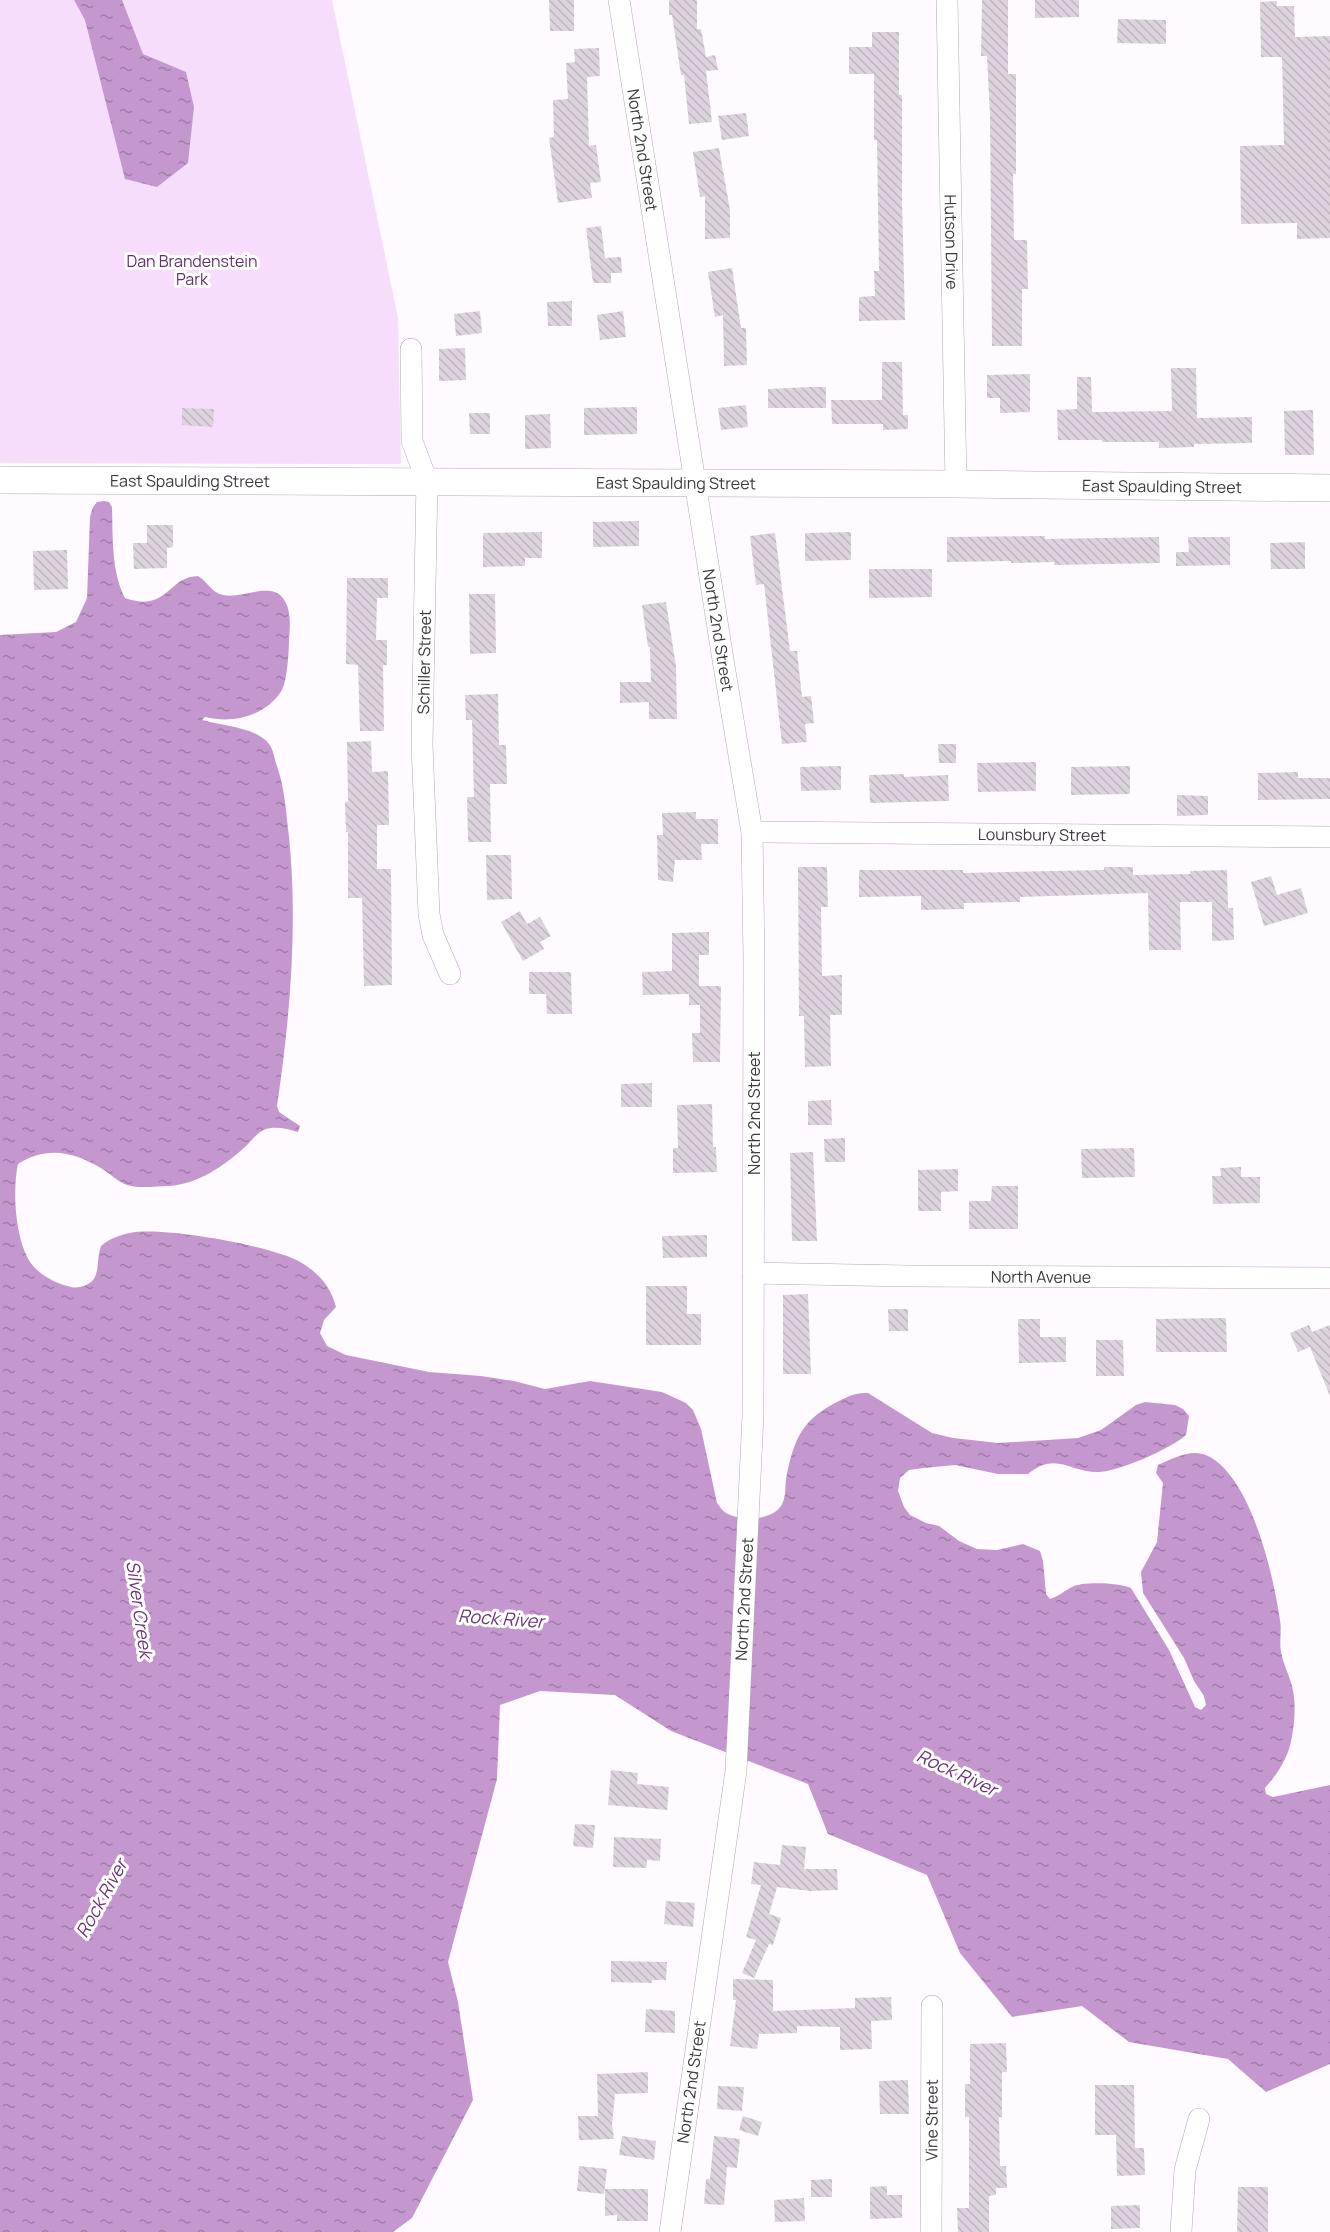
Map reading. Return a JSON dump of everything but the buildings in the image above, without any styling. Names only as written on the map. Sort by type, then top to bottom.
[{"type":"street","name":"North 2nd Street","points":[[619,0],[753,832],[753,1415],[736,1771],[670,2232]]},
{"type":"street","name":"Hutson Drive","points":[[946,0],[956,484]]},
{"type":"street","name":"Schiller Street","points":[[411,349],[412,441],[428,481],[422,745],[429,914],[433,935],[450,974]]},
{"type":"street","name":"East Spaulding Street","points":[[11,480],[695,482],[1330,488]]},
{"type":"street","name":"Lounsbury Street","points":[[753,832],[1330,837]]},
{"type":"street","name":"North Avenue","points":[[753,1273],[1330,1278]]},
{"type":"street","name":"Vine Street","points":[[931,2232],[932,2006]]},
{"type":"street","points":[[1181,2232],[1185,2170],[1199,2119]]},
{"type":"green space","name":"Dan Brandenstein Park","points":[[0,0],[332,0],[398,318],[401,464],[0,463]]},
{"type":"water","points":[[74,0],[122,0],[143,54],[186,72],[194,107],[188,163],[157,187],[125,179],[85,20]]},
{"type":"water","points":[[97,502],[109,502],[112,507],[115,565],[120,588],[125,598],[150,601],[159,598],[180,582],[198,576],[223,595],[261,591],[275,592],[285,600],[289,611],[289,652],[284,686],[275,699],[258,712],[248,716],[227,719],[205,717],[202,720],[238,728],[263,738],[272,749],[282,783],[292,871],[293,938],[286,1039],[277,1106],[279,1112],[300,1126],[298,1132],[278,1128],[263,1130],[237,1154],[210,1173],[180,1185],[143,1187],[127,1185],[83,1159],[61,1153],[40,1154],[29,1158],[18,1164],[15,1203],[23,1246],[34,1267],[46,1277],[61,1284],[74,1287],[84,1286],[95,1277],[101,1246],[118,1236],[145,1232],[166,1232],[216,1239],[286,1256],[313,1270],[327,1287],[336,1307],[324,1320],[320,1333],[327,1346],[346,1355],[429,1372],[481,1376],[545,1389],[590,1381],[662,1392],[686,1403],[693,1410],[701,1429],[717,1503],[725,1512],[740,1518],[766,1516],[779,1508],[784,1499],[786,1479],[795,1444],[805,1426],[822,1411],[854,1394],[868,1393],[932,1433],[998,1443],[1078,1438],[1101,1430],[1136,1405],[1145,1402],[1175,1405],[1183,1409],[1189,1416],[1186,1435],[1157,1452],[1118,1468],[1098,1472],[1055,1463],[1038,1467],[1028,1474],[998,1474],[955,1465],[924,1468],[909,1470],[900,1478],[898,1491],[910,1515],[926,1523],[939,1526],[959,1541],[977,1549],[997,1550],[1023,1544],[1040,1551],[1046,1594],[1050,1599],[1072,1587],[1084,1584],[1110,1584],[1131,1588],[1169,1650],[1195,1707],[1201,1710],[1206,1705],[1204,1696],[1194,1681],[1184,1658],[1143,1593],[1141,1572],[1157,1542],[1163,1483],[1156,1473],[1158,1465],[1170,1459],[1190,1453],[1204,1454],[1225,1469],[1238,1486],[1249,1507],[1266,1555],[1280,1620],[1281,1652],[1294,1698],[1291,1744],[1282,1764],[1265,1788],[1266,1794],[1273,1797],[1330,1785],[1330,2064],[1266,2092],[1228,2059],[1129,2042],[1082,2006],[1012,2017],[960,1953],[927,1875],[828,1834],[808,1784],[671,1731],[615,1695],[540,1691],[500,1705],[497,1779],[448,1962],[458,2002],[473,2100],[412,2218],[393,2232],[0,2232],[0,635],[56,632],[76,622],[87,598],[90,517]]},
{"type":"water label","name":"Silver Creek","points":[[140,1609]]},
{"type":"water label","name":"Rock River","points":[[501,1618]]},
{"type":"water label","name":"Rock River","points":[[957,1772]]},
{"type":"water label","name":"Rock River","points":[[101,1898]]}]
